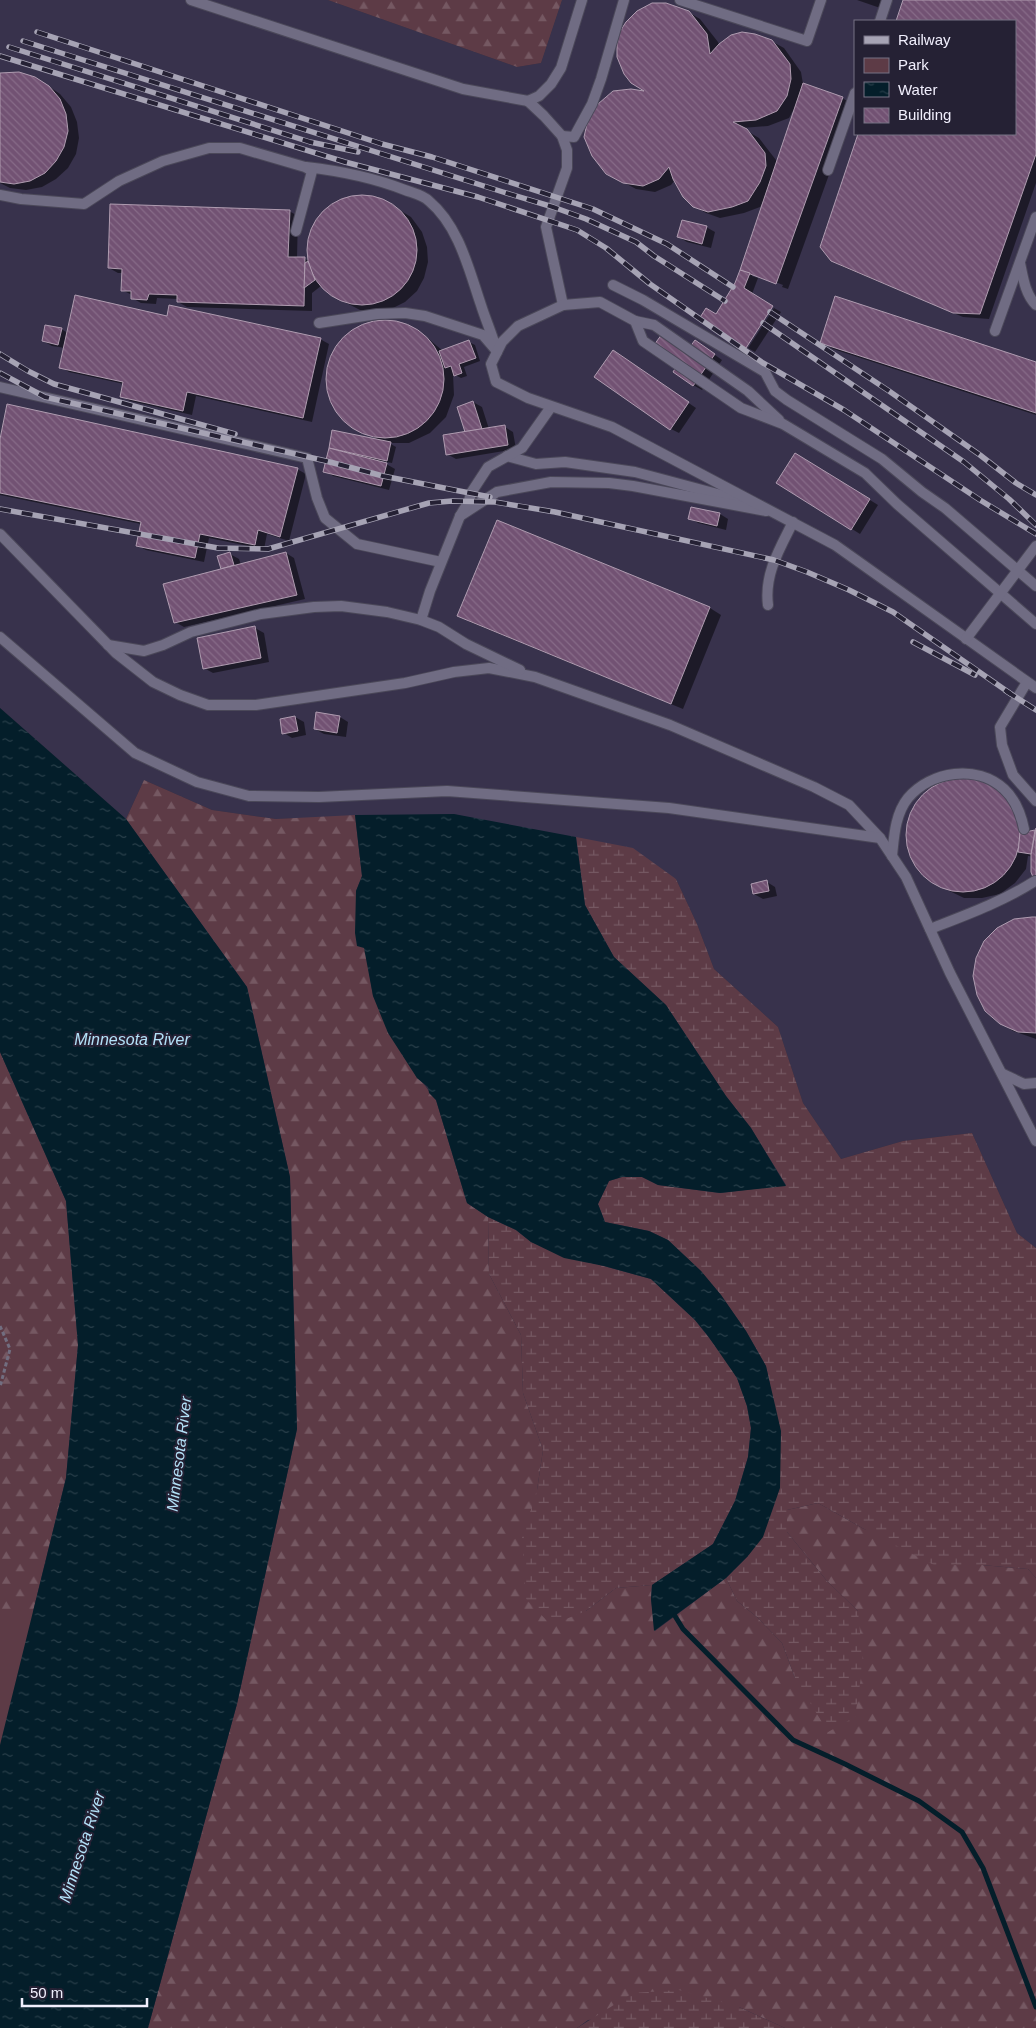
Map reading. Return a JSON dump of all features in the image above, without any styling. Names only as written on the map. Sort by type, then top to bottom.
[{"type":"lane","points":[[191,0],[463,89],[528,102],[562,136],[567,150],[567,168],[546,227],[563,305]]},
{"type":"lane","points":[[528,102],[539,96],[551,84],[560,68],[582,0]]},
{"type":"lane","points":[[562,136],[574,137],[592,104],[624,0]]},
{"type":"lane","points":[[680,0],[807,41],[821,0]]},
{"type":"lane","points":[[880,20],[887,0]]},
{"type":"lane","points":[[828,170],[854,96]]},
{"type":"lane","points":[[0,194],[21,199],[84,204],[119,181],[163,161],[209,148],[240,148],[305,167],[345,171],[382,181],[428,200],[450,226],[475,284],[480,304],[498,352]]},
{"type":"lane","points":[[296,232],[312,171],[305,167]]},
{"type":"lane","points":[[995,331],[1035,221]]},
{"type":"lane","points":[[1020,262],[1023,281],[1032,301],[1036,305]]},
{"type":"lane","points":[[613,285],[765,372],[775,391],[882,459],[955,516],[1036,586]]},
{"type":"lane","points":[[783,424],[748,391],[654,325],[635,321],[600,302],[563,305],[518,326],[502,342],[491,364],[496,382],[551,407],[612,427],[835,545],[1032,685],[1000,727],[1002,745],[1013,774],[1036,801]]},
{"type":"lane","points":[[318,323],[377,314],[405,313],[425,316],[483,335],[498,352]]},
{"type":"lane","points":[[635,321],[643,341],[741,408],[783,424],[865,473],[897,504],[1036,624]]},
{"type":"lane","points":[[0,387],[307,458],[317,498],[325,518],[350,539],[357,544],[441,562]]},
{"type":"lane","points":[[421,620],[441,562],[460,516],[469,501],[470,493],[488,467],[522,448],[551,407]]},
{"type":"lane","points":[[508,456],[536,464],[565,462],[635,472],[763,506]]},
{"type":"lane","points":[[460,516],[498,492],[551,482],[609,483],[633,486],[777,513]]},
{"type":"lane","points":[[768,605],[767,594],[774,560],[793,522]]},
{"type":"lane","points":[[0,534],[108,645],[153,682],[180,695],[208,705],[256,705],[405,683],[454,672],[489,668],[535,677]]},
{"type":"lane","points":[[966,639],[1036,546]]},
{"type":"lane","points":[[108,645],[144,651],[163,645],[191,632],[261,614],[314,606],[341,606],[421,620],[439,627],[466,644],[535,677],[670,725],[814,787],[849,805],[880,838],[906,877],[950,973],[1036,1141]]},
{"type":"lane","points":[[0,637],[135,753],[197,782],[249,796],[319,797],[456,792],[669,808],[880,838]]},
{"type":"lane","points":[[144,651],[140,658],[141,667],[153,682]]},
{"type":"lane","points":[[892,856],[894,833],[900,813],[908,799],[920,787],[933,779],[947,774],[980,776],[994,782],[1005,790],[1015,803],[1021,815],[1024,829]]},
{"type":"lane","points":[[930,929],[980,910],[1015,894],[1035,881]]},
{"type":"lane","points":[[1003,1074],[1024,1084],[1036,1083]]},
{"type":"path","points":[[0,1326],[10,1349],[0,1387]]},
{"type":"shaded area","points":[[0,0],[328,0],[517,67],[541,63],[562,0],[1036,0],[1036,1248],[1017,1233],[972,1133],[903,1141],[841,1159],[803,1103],[778,1027],[714,969],[697,924],[676,879],[454,814],[276,819],[212,810],[144,780],[126,819],[0,708]]},
{"type":"green space","points":[[328,0],[562,0],[541,63],[517,67]]},
{"type":"green space","points":[[144,780],[212,810],[276,819],[355,815],[362,876],[356,891],[373,996],[417,1078],[436,1100],[467,1203],[488,1217],[489,1274],[521,1335],[523,1393],[543,1450],[537,1490],[586,1611],[616,1588],[652,1585],[651,1599],[655,1631],[726,1578],[737,1601],[757,1617],[782,1643],[795,1678],[858,1611],[827,1581],[787,1532],[787,1510],[818,1503],[864,1529],[982,1565],[1028,1569],[1036,1578],[1036,2028],[785,2028],[739,2007],[588,2020],[577,2028],[148,2028],[237,1704],[297,1429],[290,1177],[247,987],[126,819]]},
{"type":"green space","points":[[576,837],[633,848],[676,879],[697,924],[714,969],[778,1027],[803,1103],[841,1159],[903,1141],[972,1133],[1017,1233],[1036,1248],[1036,1578],[1028,1569],[982,1565],[934,1565],[818,1503],[787,1510],[787,1532],[827,1581],[858,1611],[863,1664],[855,1717],[828,1732],[795,1678],[782,1643],[757,1617],[737,1601],[726,1578],[748,1556],[770,1385],[766,1366],[746,1331],[721,1295],[701,1271],[668,1240],[649,1231],[605,1222],[598,1204],[609,1181],[622,1177],[642,1177],[658,1185],[720,1193],[786,1185],[751,1128],[726,1096],[666,1005],[614,957],[585,905]]},
{"type":"green space","points":[[0,1052],[66,1201],[78,1345],[66,1478],[0,1745]]},
{"type":"green space","points":[[488,1217],[516,1230],[531,1242],[585,1261],[651,1279],[695,1320],[724,1357],[737,1378],[747,1406],[751,1428],[748,1457],[735,1501],[713,1544],[652,1585],[616,1588],[586,1611],[551,1625],[526,1599],[522,1538],[537,1490],[543,1450],[523,1393],[521,1335],[489,1274]]},
{"type":"green space","points":[[0,1612],[68,1612],[0,1855]]},
{"type":"green space","points":[[679,1990],[739,2007],[785,2028],[577,2028],[633,1993]]},
{"type":"water","name":"Minnesota River","points":[[0,708],[126,819],[247,987],[290,1177],[297,1429],[237,1704],[148,2028],[0,2028],[0,1745],[66,1478],[78,1345],[66,1201],[0,1052]]},
{"type":"water","points":[[454,814],[576,837],[585,905],[614,957],[666,1005],[726,1096],[751,1128],[786,1186],[720,1193],[658,1185],[642,1177],[622,1177],[609,1181],[598,1204],[605,1222],[649,1231],[668,1240],[701,1271],[721,1295],[746,1331],[766,1366],[781,1431],[780,1488],[763,1537],[748,1556],[726,1578],[654,1631],[651,1599],[652,1585],[713,1544],[735,1501],[748,1457],[751,1428],[747,1406],[737,1378],[708,1336],[695,1320],[651,1279],[604,1266],[564,1258],[531,1242],[516,1230],[488,1217],[467,1203],[436,1100],[429,1093],[428,1087],[417,1078],[388,1033],[373,996],[364,948],[357,946],[355,933],[356,891],[362,876],[355,815]]},
{"type":"building","points":[[903,0],[1036,0],[1036,154],[980,314],[953,313],[831,261],[820,247],[858,135],[1016,135],[1016,20],[896,20]]},
{"type":"building","points":[[652,3],[666,3],[689,11],[707,34],[710,54],[731,35],[742,32],[772,40],[790,64],[791,79],[787,96],[777,111],[756,120],[733,122],[747,129],[765,153],[766,166],[760,182],[748,201],[732,207],[708,212],[693,207],[683,197],[669,167],[659,179],[643,186],[623,183],[606,174],[592,156],[584,137],[589,115],[613,91],[631,89],[644,91],[631,83],[624,74],[617,57],[617,36],[626,22],[637,11]]},
{"type":"building","points":[[19,72],[35,77],[49,86],[60,99],[66,114],[68,131],[64,147],[56,161],[45,173],[30,181],[14,184],[0,182],[0,73]]},
{"type":"building","points":[[803,83],[843,97],[776,284],[740,270]]},
{"type":"building","points":[[362,195],[383,199],[401,211],[413,229],[417,250],[413,271],[401,289],[383,301],[362,305],[341,301],[323,289],[311,271],[307,250],[311,229],[323,211],[341,199]]},
{"type":"building","points":[[110,204],[290,210],[288,257],[305,257],[304,306],[177,302],[177,295],[149,294],[147,300],[131,299],[131,291],[121,291],[122,269],[108,268]]},
{"type":"building","points":[[682,220],[707,226],[702,244],[677,237]]},
{"type":"building","points":[[308,261],[315,280],[304,288],[305,263]]},
{"type":"building","points":[[740,270],[750,273],[744,288],[773,306],[746,348],[699,319],[706,308],[716,314],[735,283]]},
{"type":"building","points":[[75,295],[167,316],[169,305],[321,338],[303,418],[187,392],[183,411],[120,397],[123,382],[59,368]]},
{"type":"building","points":[[835,296],[1036,362],[1036,413],[820,343]]},
{"type":"building","points":[[385,320],[407,325],[418,330],[434,346],[439,357],[444,379],[439,401],[434,412],[418,428],[407,433],[385,438],[363,433],[352,428],[336,412],[331,401],[326,379],[331,357],[336,346],[352,330],[363,325]]},
{"type":"building","points":[[45,325],[62,328],[58,345],[42,341]]},
{"type":"building","points":[[662,334],[687,351],[695,340],[715,354],[693,386],[673,372],[679,362],[654,345]]},
{"type":"building","points":[[469,340],[476,358],[459,364],[462,373],[454,376],[451,366],[445,368],[439,351]]},
{"type":"building","points":[[613,350],[689,402],[670,430],[594,377]]},
{"type":"building","points":[[473,401],[482,429],[465,432],[457,407]]},
{"type":"building","points":[[7,404],[298,468],[280,537],[258,530],[255,545],[200,534],[195,558],[136,546],[141,522],[0,493],[0,439]]},
{"type":"building","points":[[505,425],[508,445],[446,455],[443,435]]},
{"type":"building","points":[[332,430],[391,442],[387,461],[329,448]]},
{"type":"building","points":[[329,448],[387,463],[381,486],[323,472]]},
{"type":"building","points":[[795,453],[870,499],[851,530],[776,483]]},
{"type":"building","points":[[691,507],[720,513],[717,526],[688,519]]},
{"type":"building","points":[[497,520],[710,607],[671,704],[457,616]]},
{"type":"building","points":[[230,552],[234,565],[221,569],[217,556]]},
{"type":"building","points":[[286,552],[297,595],[174,623],[163,584]]},
{"type":"building","points":[[255,626],[261,658],[203,669],[197,638]]},
{"type":"building","points":[[316,712],[340,716],[337,733],[314,729]]},
{"type":"building","points":[[295,716],[298,731],[282,734],[280,719]]},
{"type":"building","points":[[963,778],[985,782],[995,787],[1011,803],[1016,813],[1020,835],[1016,857],[1011,867],[995,883],[985,888],[963,892],[941,888],[931,883],[915,867],[910,857],[906,835],[910,813],[915,803],[931,787],[941,782]]},
{"type":"building","points":[[1036,828],[1036,885],[1031,872],[1031,854]]},
{"type":"building","points":[[1035,830],[1031,854],[1018,852],[1020,833]]},
{"type":"building","points":[[767,880],[769,891],[753,894],[751,884]]},
{"type":"building","points":[[1036,917],[1036,1033],[1018,1032],[1000,1024],[985,1011],[977,995],[973,976],[976,958],[984,941],[997,928],[1014,919]]},
{"type":"waterway","points":[[675,1616],[683,1629],[793,1740],[919,1801],[962,1832],[983,1868],[1036,2007]]},
{"type":"railway","points":[[37,32],[382,144],[432,157],[593,209],[667,244],[733,287]]},
{"type":"railway","points":[[23,41],[586,219],[636,242],[654,256],[725,301]]},
{"type":"railway","points":[[9,47],[310,142],[358,152]]},
{"type":"railway","points":[[0,56],[345,162],[478,197],[577,230],[606,248],[650,284],[763,363],[844,410],[980,500],[1036,534]]},
{"type":"railway","points":[[770,312],[889,391],[980,455],[1016,483],[1036,495]]},
{"type":"railway","points":[[763,323],[964,462],[1009,499],[1036,525]]},
{"type":"railway","points":[[0,354],[54,384],[235,434]]},
{"type":"railway","points":[[0,373],[45,397],[326,461],[383,476],[490,497]]},
{"type":"railway","points":[[0,509],[218,548],[268,549],[429,503],[452,501],[495,502],[555,512],[774,560],[807,572],[893,612],[1011,694]]},
{"type":"railway","points":[[913,642],[975,675]]},
{"type":"railway","points":[[1006,691],[1036,710]]}]
